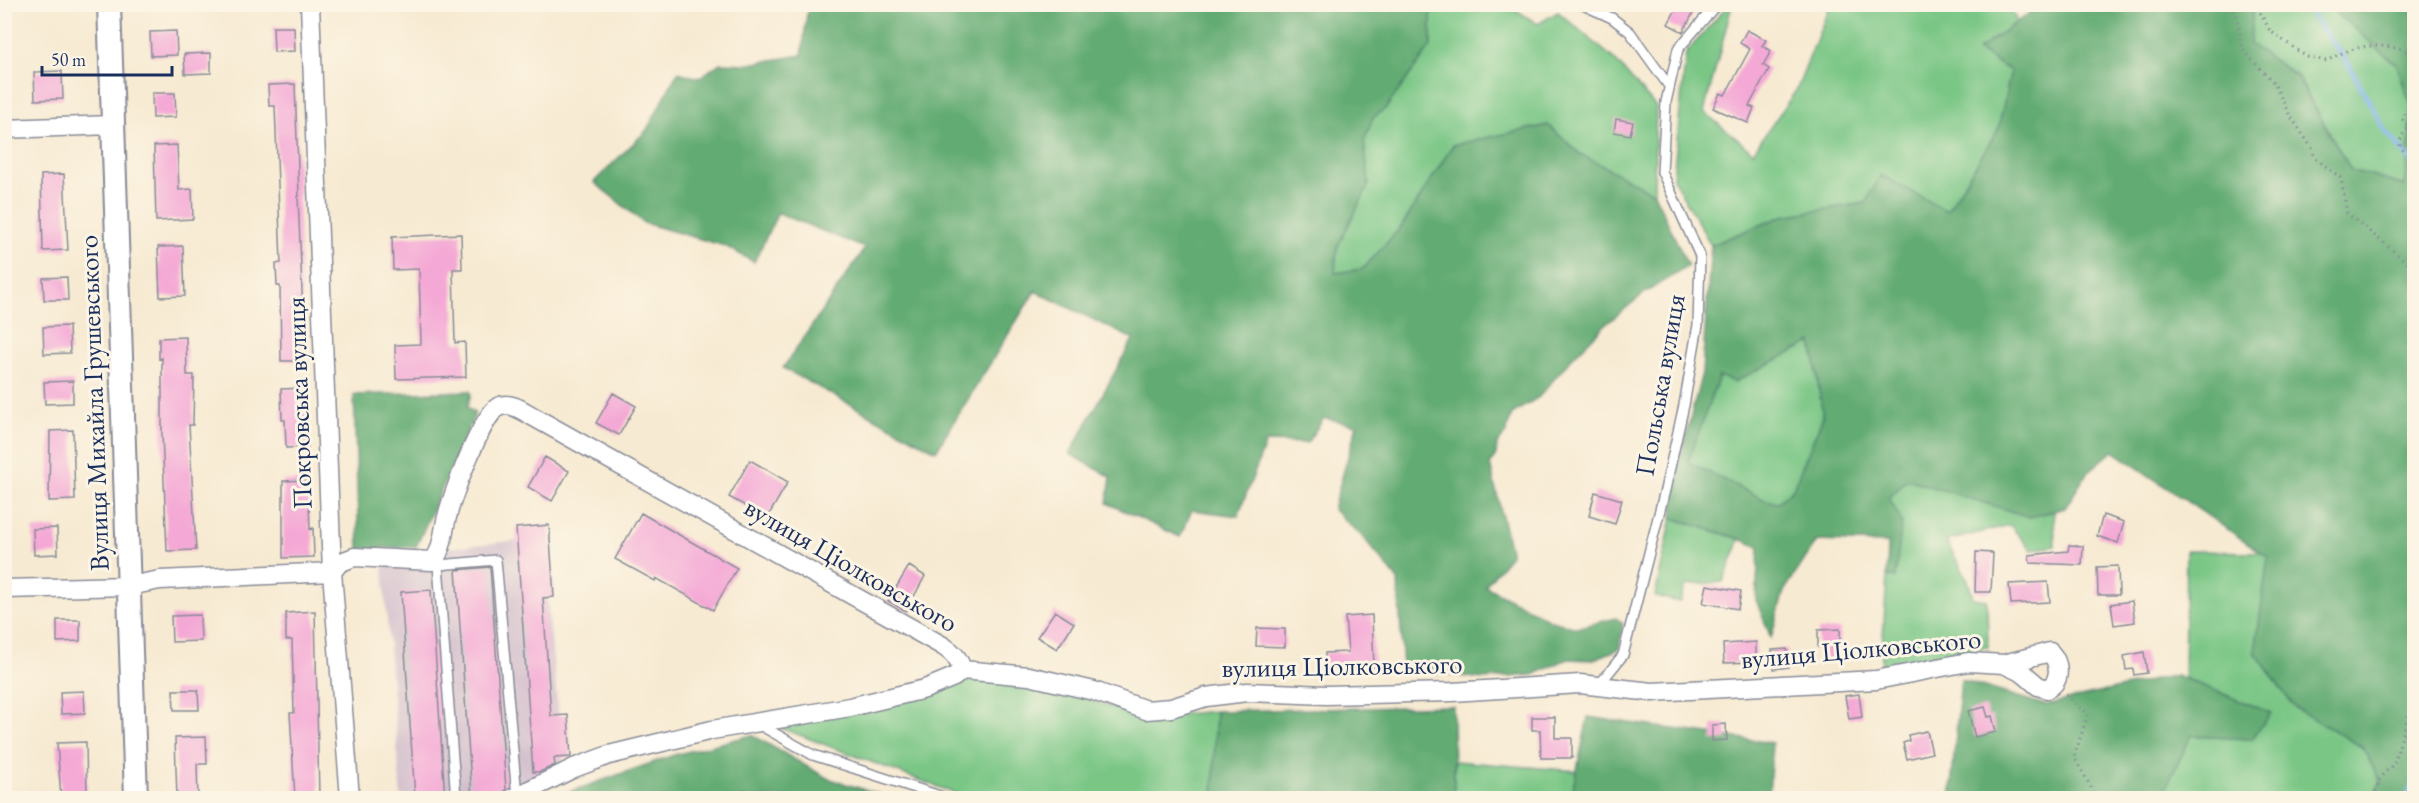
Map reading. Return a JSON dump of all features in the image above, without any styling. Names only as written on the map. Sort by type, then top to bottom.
[{"type":"street","name":"Вулиця Михайла Грушевського","points":[[109,4],[136,798]]},
{"type":"street","name":"Покровська вулиця","points":[[310,4],[332,572],[351,798]]},
{"type":"street","points":[[4,129],[112,125]]},
{"type":"street","name":"вулиця Ціолковського","points":[[437,562],[447,516],[479,433],[496,408],[505,405],[514,406],[943,646],[953,653],[960,662],[962,670],[1029,676],[1094,691],[1146,710],[1171,708],[1206,697],[1247,692],[1326,695],[1452,692],[1580,684],[1652,692],[1876,680],[1968,662],[2004,664],[2050,652],[2058,666],[2057,678],[2054,685],[2047,689],[2038,686],[2023,673],[2004,664]]},
{"type":"street","points":[[4,589],[129,586],[160,580],[332,572],[339,563],[354,557],[437,562]]},
{"type":"street","points":[[524,796],[574,768],[609,755],[712,730],[850,707],[925,688],[954,677],[962,670]]},
{"type":"lane","points":[[1581,4],[1612,18],[1630,32],[1670,86]]},
{"type":"lane","name":"Польська вулиця","points":[[1598,686],[1623,655],[1665,490],[1684,405],[1698,325],[1700,256],[1662,172],[1666,102],[1678,49],[1717,4]]},
{"type":"lane","points":[[456,798],[437,562],[496,560],[524,796]]},
{"type":"lane","points":[[756,723],[813,755],[946,798]]},
{"type":"path","points":[[2227,4],[2236,11]]},
{"type":"path","points":[[2232,4],[2236,11],[2243,50],[2274,83],[2289,114],[2312,148],[2315,158],[2341,178],[2347,213],[2415,268]]},
{"type":"path","points":[[2252,4],[2260,12],[2270,31],[2307,57],[2327,62],[2345,50],[2372,46],[2390,46],[2415,53]]},
{"type":"path","points":[[2402,4],[2415,23]]},
{"type":"path","points":[[2415,98],[2408,105],[2403,120],[2415,129]]},
{"type":"path","points":[[2415,129],[2407,130],[2401,136],[2400,147],[2415,161]]},
{"type":"path","points":[[2054,685],[2088,714],[2074,757],[2097,798]]},
{"type":"path","points":[[2374,798],[2382,776],[2394,764],[2415,695]]},
{"type":"shaded area","points":[[541,538],[564,771],[504,798],[401,798],[382,555]]},
{"type":"green space","points":[[2042,4],[2253,5],[2250,44],[2296,76],[2351,170],[2405,186],[2412,108],[2397,65],[2327,5],[2414,5],[2414,798],[2371,798],[2381,782],[2362,747],[2295,708],[2255,652],[2268,557],[2113,451],[2087,473],[2065,508],[2030,517],[1907,479],[1889,498],[1902,522],[1895,578],[1887,575],[1888,543],[1817,541],[1784,591],[1771,638],[1756,600],[1759,547],[1672,518],[1679,463],[1702,373],[1711,245],[1783,216],[1865,203],[1881,175],[1947,211],[1998,130],[2011,71],[1978,50]],"holes":[[[1812,342],[1823,417],[1793,489],[1777,503],[1763,499],[1688,462],[1719,376],[1734,382]]]},
{"type":"green space","points":[[808,5],[1428,5],[1431,9],[1431,46],[1386,108],[1373,118],[1364,141],[1369,184],[1337,248],[1335,273],[1363,269],[1402,226],[1453,145],[1548,125],[1580,154],[1654,193],[1688,266],[1646,292],[1605,325],[1572,358],[1539,397],[1512,414],[1506,433],[1497,444],[1496,455],[1490,464],[1511,555],[1485,586],[1552,621],[1576,628],[1616,618],[1623,624],[1619,649],[1592,660],[1567,659],[1533,675],[1483,679],[1403,669],[1398,580],[1363,537],[1333,509],[1357,425],[1324,418],[1307,443],[1266,442],[1238,516],[1192,510],[1180,537],[1107,503],[1111,477],[1070,454],[1133,339],[1035,291],[936,451],[783,368],[865,248],[778,213],[754,262],[725,246],[644,223],[594,182],[646,131],[678,72],[699,78],[720,63],[749,64],[802,55]]},
{"type":"green space","points":[[1428,5],[1508,5],[1538,24],[1558,12],[1614,59],[1656,107],[1654,193],[1580,154],[1548,125],[1453,145],[1402,226],[1363,269],[1335,273],[1337,248],[1369,184],[1364,141],[1373,118],[1386,108],[1431,9]]},
{"type":"green space","points":[[1728,5],[1732,5],[1704,112],[1753,152],[1797,89],[1830,5],[2009,5],[2017,22],[1978,50],[2011,71],[1998,130],[1947,211],[1865,203],[1783,216],[1711,245],[1673,178],[1686,53]]},
{"type":"green space","points":[[2253,5],[2327,5],[2397,65],[2412,108],[2406,186],[2351,170],[2297,76],[2250,44]]},
{"type":"green space","points":[[1812,341],[1823,417],[1793,489],[1777,503],[1763,499],[1687,462],[1719,376],[1734,382]]},
{"type":"green space","points":[[470,391],[467,407],[475,414],[416,547],[359,549],[354,395]]},
{"type":"green space","points":[[1907,479],[2030,517],[2054,511],[2055,546],[2031,550],[2010,525],[1946,541],[1968,580],[1973,598],[1987,600],[1988,647],[1881,669],[1887,575],[1895,578],[1889,498]]},
{"type":"green space","points":[[1672,518],[1740,539],[1723,582],[1686,585],[1680,602],[1655,596]]},
{"type":"green space","points":[[2186,551],[2260,552],[2269,558],[2255,652],[2295,708],[2362,747],[2381,782],[2371,798],[2161,798],[2191,736],[2252,739],[2270,713],[2184,678]]},
{"type":"green space","points":[[2176,675],[2271,713],[2252,739],[2191,736],[2161,798],[1950,798],[1961,680],[2045,705]]},
{"type":"green space","points":[[971,679],[1047,687],[1147,717],[1216,711],[1213,798],[967,798],[778,727],[895,704]]},
{"type":"green space","points":[[1453,706],[1454,798],[1213,798],[1216,711]]},
{"type":"green space","points":[[1588,717],[1772,743],[1769,798],[1571,798]]},
{"type":"green space","points":[[752,735],[827,778],[891,798],[560,798],[558,796],[674,755]]},
{"type":"green space","points":[[1454,761],[1577,771],[1571,798],[1454,798]]},
{"type":"building","points":[[1679,4],[1698,4],[1683,32],[1668,24]]},
{"type":"building","points":[[273,27],[294,27],[295,51],[274,52]]},
{"type":"building","points":[[1747,30],[1766,40],[1762,46],[1771,51],[1763,65],[1769,69],[1749,106],[1754,108],[1748,123],[1713,108],[1720,93],[1725,95],[1750,49],[1740,43]]},
{"type":"building","points":[[176,31],[177,55],[151,56],[150,32]]},
{"type":"building","points":[[211,53],[211,73],[185,74],[184,54]]},
{"type":"building","points":[[62,71],[63,99],[35,100],[34,72]]},
{"type":"building","points":[[295,84],[305,361],[281,361],[280,286],[277,286],[276,264],[281,263],[275,106],[269,106],[268,85]]},
{"type":"building","points":[[152,93],[175,93],[176,117],[153,118]]},
{"type":"building","points":[[1616,119],[1633,122],[1630,135],[1614,132]]},
{"type":"building","points":[[177,145],[179,190],[192,189],[193,219],[156,221],[154,146]]},
{"type":"building","points":[[64,174],[68,250],[43,251],[41,175]]},
{"type":"building","points":[[461,234],[462,269],[453,269],[455,343],[465,342],[466,377],[396,379],[395,345],[421,344],[419,269],[393,270],[392,237]]},
{"type":"building","points":[[183,246],[185,296],[160,297],[158,247]]},
{"type":"building","points":[[67,277],[68,300],[44,300],[43,278]]},
{"type":"building","points":[[69,326],[70,353],[44,354],[43,327]]},
{"type":"building","points":[[186,337],[187,375],[194,375],[193,425],[189,425],[196,550],[167,551],[162,434],[162,358],[159,359],[159,338]]},
{"type":"building","points":[[73,381],[73,403],[45,404],[44,382]]},
{"type":"building","points":[[306,388],[308,447],[286,448],[281,389]]},
{"type":"building","points":[[613,393],[636,406],[619,435],[596,423]]},
{"type":"building","points":[[73,430],[75,500],[49,501],[50,431]]},
{"type":"building","points":[[545,457],[569,471],[552,501],[528,487]]},
{"type":"building","points":[[750,460],[788,482],[767,518],[729,497]]},
{"type":"building","points":[[308,480],[310,529],[313,528],[314,557],[283,558],[283,481]]},
{"type":"building","points":[[1595,492],[1622,500],[1615,524],[1589,516]]},
{"type":"building","points":[[641,513],[737,568],[713,610],[656,578],[655,581],[615,559]]},
{"type":"building","points":[[2103,515],[2124,522],[2118,543],[2097,536]]},
{"type":"building","points":[[549,525],[554,597],[543,598],[551,716],[568,715],[571,757],[554,758],[555,765],[540,772],[533,772],[516,528]]},
{"type":"building","points":[[57,528],[58,554],[34,555],[33,529]]},
{"type":"building","points":[[2069,545],[2083,546],[2082,565],[2030,563],[2029,555],[2068,551]]},
{"type":"building","points":[[1976,552],[1993,553],[1991,592],[1975,592]]},
{"type":"building","points":[[909,566],[925,576],[906,611],[888,601]]},
{"type":"building","points":[[2118,566],[2119,595],[2098,595],[2097,567]]},
{"type":"building","points":[[490,567],[506,789],[502,796],[472,798],[456,570]]},
{"type":"building","points":[[2048,582],[2050,602],[2011,604],[2009,584]]},
{"type":"building","points":[[1707,585],[1741,591],[1738,609],[1703,603]]},
{"type":"building","points":[[431,590],[445,798],[415,798],[401,592]]},
{"type":"building","points":[[2132,601],[2135,622],[2114,625],[2111,604]]},
{"type":"building","points":[[315,611],[319,798],[295,798],[290,713],[294,713],[292,640],[286,640],[286,613]]},
{"type":"building","points":[[1055,611],[1074,623],[1057,649],[1037,637]]},
{"type":"building","points":[[200,615],[201,641],[172,642],[171,616]]},
{"type":"building","points":[[1372,615],[1374,667],[1325,667],[1325,653],[1348,652],[1345,617]]},
{"type":"building","points":[[57,620],[80,620],[80,641],[57,642]]},
{"type":"building","points":[[1257,628],[1285,629],[1285,647],[1256,646]]},
{"type":"building","points":[[1840,629],[1840,658],[1824,659],[1824,647],[1818,647],[1818,630]]},
{"type":"building","points":[[1756,642],[1756,662],[1724,663],[1723,644]]},
{"type":"building","points":[[1787,649],[1789,667],[1774,669],[1772,650]]},
{"type":"building","points":[[2144,652],[2147,673],[2134,675],[2133,669],[2126,670],[2124,656]]},
{"type":"building","points":[[173,690],[198,690],[199,710],[174,710]]},
{"type":"building","points":[[84,691],[85,713],[61,714],[60,692]]},
{"type":"building","points":[[1859,694],[1862,717],[1849,719],[1845,696]]},
{"type":"building","points":[[1985,707],[1988,717],[1992,716],[1996,732],[1975,737],[1968,711]]},
{"type":"building","points":[[1532,717],[1555,717],[1555,738],[1572,738],[1572,758],[1541,758],[1540,730],[1532,730]]},
{"type":"building","points":[[1726,724],[1727,740],[1712,741],[1712,725]]},
{"type":"building","points":[[1927,731],[1932,753],[1907,759],[1903,743],[1909,741],[1908,735]]},
{"type":"building","points":[[206,737],[207,764],[197,764],[198,798],[177,798],[175,738]]},
{"type":"building","points":[[86,742],[87,798],[61,798],[57,743]]},
{"type":"waterway","points":[[2304,4],[2349,65],[2384,129],[2414,165]]},
{"type":"waterway","points":[[2406,798],[2414,783]]}]
